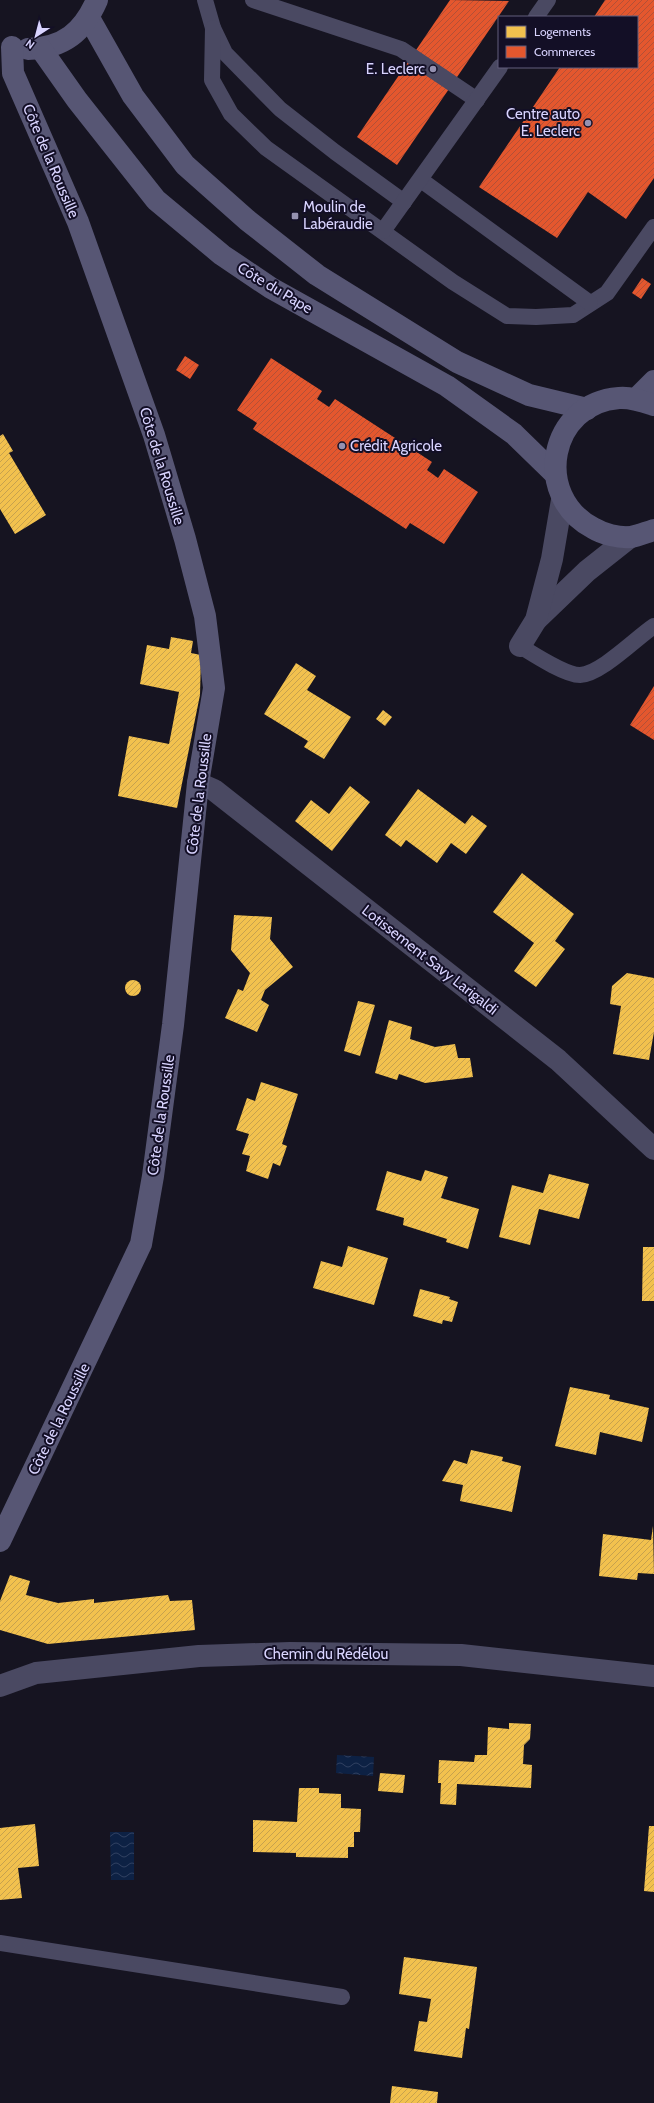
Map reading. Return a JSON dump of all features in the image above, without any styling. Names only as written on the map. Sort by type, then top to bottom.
[{"type":"street","points":[[6,44],[26,49],[41,49],[60,43],[76,33],[93,9],[133,96],[185,165],[247,220],[317,276],[457,362],[529,395],[587,409]]},
{"type":"street","name":"Côte de la Roussille","points":[[0,1541],[141,1244],[153,1176],[173,1025],[198,782],[214,688],[205,616],[185,539],[154,435],[78,222],[13,72],[6,44]]},
{"type":"street","name":"Côte du Pape","points":[[41,49],[77,100],[156,200],[222,255],[271,288],[447,386],[514,434],[555,474]]},
{"type":"street","points":[[630,537],[603,534],[579,521],[562,500],[555,474],[555,455],[561,437],[572,421],[587,409],[602,401],[619,398],[645,402],[654,381]]},
{"type":"street","points":[[536,620],[552,558],[562,500]]},
{"type":"street","points":[[520,646],[536,620],[587,571],[630,537],[654,530]]},
{"type":"street","name":"Lotissement Savy Larigaldi","points":[[198,782],[214,790],[558,1060],[654,1150]]},
{"type":"street","name":"Chemin du Rédélou","points":[[0,1686],[43,1673],[199,1656],[290,1654],[461,1655],[654,1676]]},
{"type":"lane","points":[[205,0],[213,28],[225,53],[280,108],[335,152],[404,202]]},
{"type":"lane","points":[[253,0],[401,49],[477,100]]},
{"type":"lane","points":[[537,16],[548,0]]},
{"type":"lane","points":[[213,28],[212,80],[231,114],[266,148],[453,282],[507,316],[536,317],[573,315],[607,293],[654,227]]},
{"type":"lane","points":[[383,231],[499,68]]},
{"type":"lane","points":[[420,180],[590,303]]},
{"type":"lane","points":[[520,646],[555,667],[580,675],[596,669],[654,626]]},
{"type":"lane","points":[[0,1943],[342,1997]]},
{"type":"water","points":[[337,1755],[374,1757],[373,1776],[336,1773]]},
{"type":"water","points":[[110,1832],[134,1832],[134,1880],[111,1880]]},
{"type":"building: Logements","points":[[3,434],[13,451],[9,453],[46,515],[15,534],[0,509],[0,436]]},
{"type":"building: Logements","points":[[171,637],[193,641],[191,653],[201,655],[200,695],[177,808],[118,796],[129,736],[169,744],[179,692],[140,684],[147,645],[169,649]]},
{"type":"building: Logements","points":[[296,663],[316,676],[307,690],[351,717],[324,759],[304,747],[308,741],[264,714]]},
{"type":"building: Logements","points":[[383,710],[392,717],[385,726],[376,719]]},
{"type":"building: Logements","points":[[350,786],[370,802],[332,851],[295,821],[311,800],[329,814]]},
{"type":"building: Logements","points":[[418,789],[465,824],[472,815],[487,826],[466,854],[451,843],[437,863],[406,840],[401,847],[385,835]]},
{"type":"building: Logements","points":[[522,873],[574,914],[555,941],[565,949],[536,987],[514,971],[534,943],[493,912]]},
{"type":"building: Logements","points":[[234,915],[272,917],[270,939],[293,967],[265,990],[261,1000],[269,1005],[257,1032],[225,1018],[238,989],[243,991],[250,973],[231,950]]},
{"type":"building: Logements","points":[[627,973],[654,978],[654,1032],[649,1060],[613,1054],[621,1006],[610,1004],[612,986]]},
{"type":"building: Logements","points":[[130,980],[136,980],[141,985],[139,994],[136,996],[130,996],[125,991],[125,985]]},
{"type":"building: Logements","points":[[358,1001],[375,1005],[360,1056],[344,1051]]},
{"type":"building: Logements","points":[[389,1020],[412,1027],[410,1039],[435,1047],[455,1044],[458,1058],[470,1058],[473,1077],[425,1083],[399,1074],[397,1080],[375,1073]]},
{"type":"building: Logements","points":[[261,1082],[298,1094],[282,1144],[287,1146],[280,1166],[273,1163],[268,1179],[246,1171],[250,1156],[242,1154],[249,1134],[236,1130],[247,1098],[255,1101]]},
{"type":"building: Logements","points":[[425,1170],[448,1177],[441,1198],[479,1209],[468,1249],[446,1242],[447,1239],[403,1225],[404,1218],[376,1210],[387,1171],[421,1181]]},
{"type":"building: Logements","points":[[549,1174],[589,1184],[579,1219],[539,1209],[530,1245],[499,1237],[512,1185],[543,1193]]},
{"type":"building: Logements","points":[[348,1246],[388,1258],[374,1305],[313,1288],[321,1261],[342,1267]]},
{"type":"building: Logements","points":[[643,1247],[654,1247],[654,1301],[642,1301]]},
{"type":"building: Logements","points":[[420,1289],[450,1297],[449,1299],[458,1302],[452,1322],[443,1320],[442,1324],[413,1316]]},
{"type":"building: Logements","points":[[570,1387],[610,1395],[609,1399],[649,1408],[642,1442],[600,1432],[596,1455],[555,1446]]},
{"type":"building: Logements","points":[[471,1450],[503,1457],[502,1461],[521,1466],[512,1512],[460,1501],[463,1485],[442,1481],[454,1460],[467,1464]]},
{"type":"building: Logements","points":[[653,1526],[654,1574],[638,1573],[637,1580],[599,1576],[603,1534],[651,1540]]},
{"type":"building: Logements","points":[[10,1575],[30,1581],[26,1595],[58,1603],[94,1599],[94,1603],[168,1595],[170,1601],[192,1600],[195,1630],[48,1644],[0,1630],[0,1601]]},
{"type":"building: Logements","points":[[509,1723],[531,1724],[530,1739],[524,1745],[523,1764],[532,1765],[531,1788],[457,1784],[456,1805],[440,1804],[441,1783],[438,1783],[439,1760],[474,1762],[475,1755],[487,1755],[488,1727],[509,1729]]},
{"type":"building: Logements","points":[[380,1773],[405,1775],[403,1793],[378,1791]]},
{"type":"building: Logements","points":[[299,1788],[319,1788],[319,1793],[341,1794],[341,1808],[361,1809],[360,1832],[354,1832],[354,1847],[348,1847],[348,1858],[296,1857],[296,1853],[253,1852],[253,1820],[297,1822]]},
{"type":"building: Logements","points":[[35,1824],[39,1866],[18,1868],[22,1898],[0,1900],[0,1828]]},
{"type":"building: Logements","points":[[649,1826],[654,1826],[654,1892],[644,1891]]},
{"type":"building: Logements","points":[[404,1957],[477,1967],[469,2029],[466,2028],[462,2058],[414,2051],[419,2021],[427,2022],[431,1999],[399,1994]]},
{"type":"building: Logements","points":[[392,2086],[438,2092],[437,2103],[390,2103]]},
{"type":"building: Commerces","name":"E. Leclerc","points":[[450,0],[509,1],[397,165],[357,137]]},
{"type":"building: Commerces","name":"Centre auto E. Leclerc","points":[[605,0],[654,0],[654,178],[626,219],[588,192],[557,238],[479,187],[559,68],[638,68],[638,16],[595,16]]},
{"type":"building: Commerces","points":[[642,278],[651,284],[641,299],[632,293]]},
{"type":"building: Commerces","points":[[185,356],[199,365],[190,379],[176,370]]},
{"type":"building: Commerces","name":"Crédit Agricole","points":[[271,358],[322,391],[317,399],[329,407],[335,399],[432,462],[427,470],[438,478],[444,469],[478,492],[444,544],[410,523],[406,529],[253,429],[257,423],[237,410]]},
{"type":"building: Commerces","points":[[654,686],[654,740],[630,725]]},
{"type":"place","name":"E. Leclerc","points":[[433,69]]},
{"type":"place","name":"Centre auto E. Leclerc","points":[[588,123]]},
{"type":"place","name":"Moulin de Labéraudie","points":[[295,216]]},
{"type":"place","name":"Crédit Agricole","points":[[342,446]]}]
